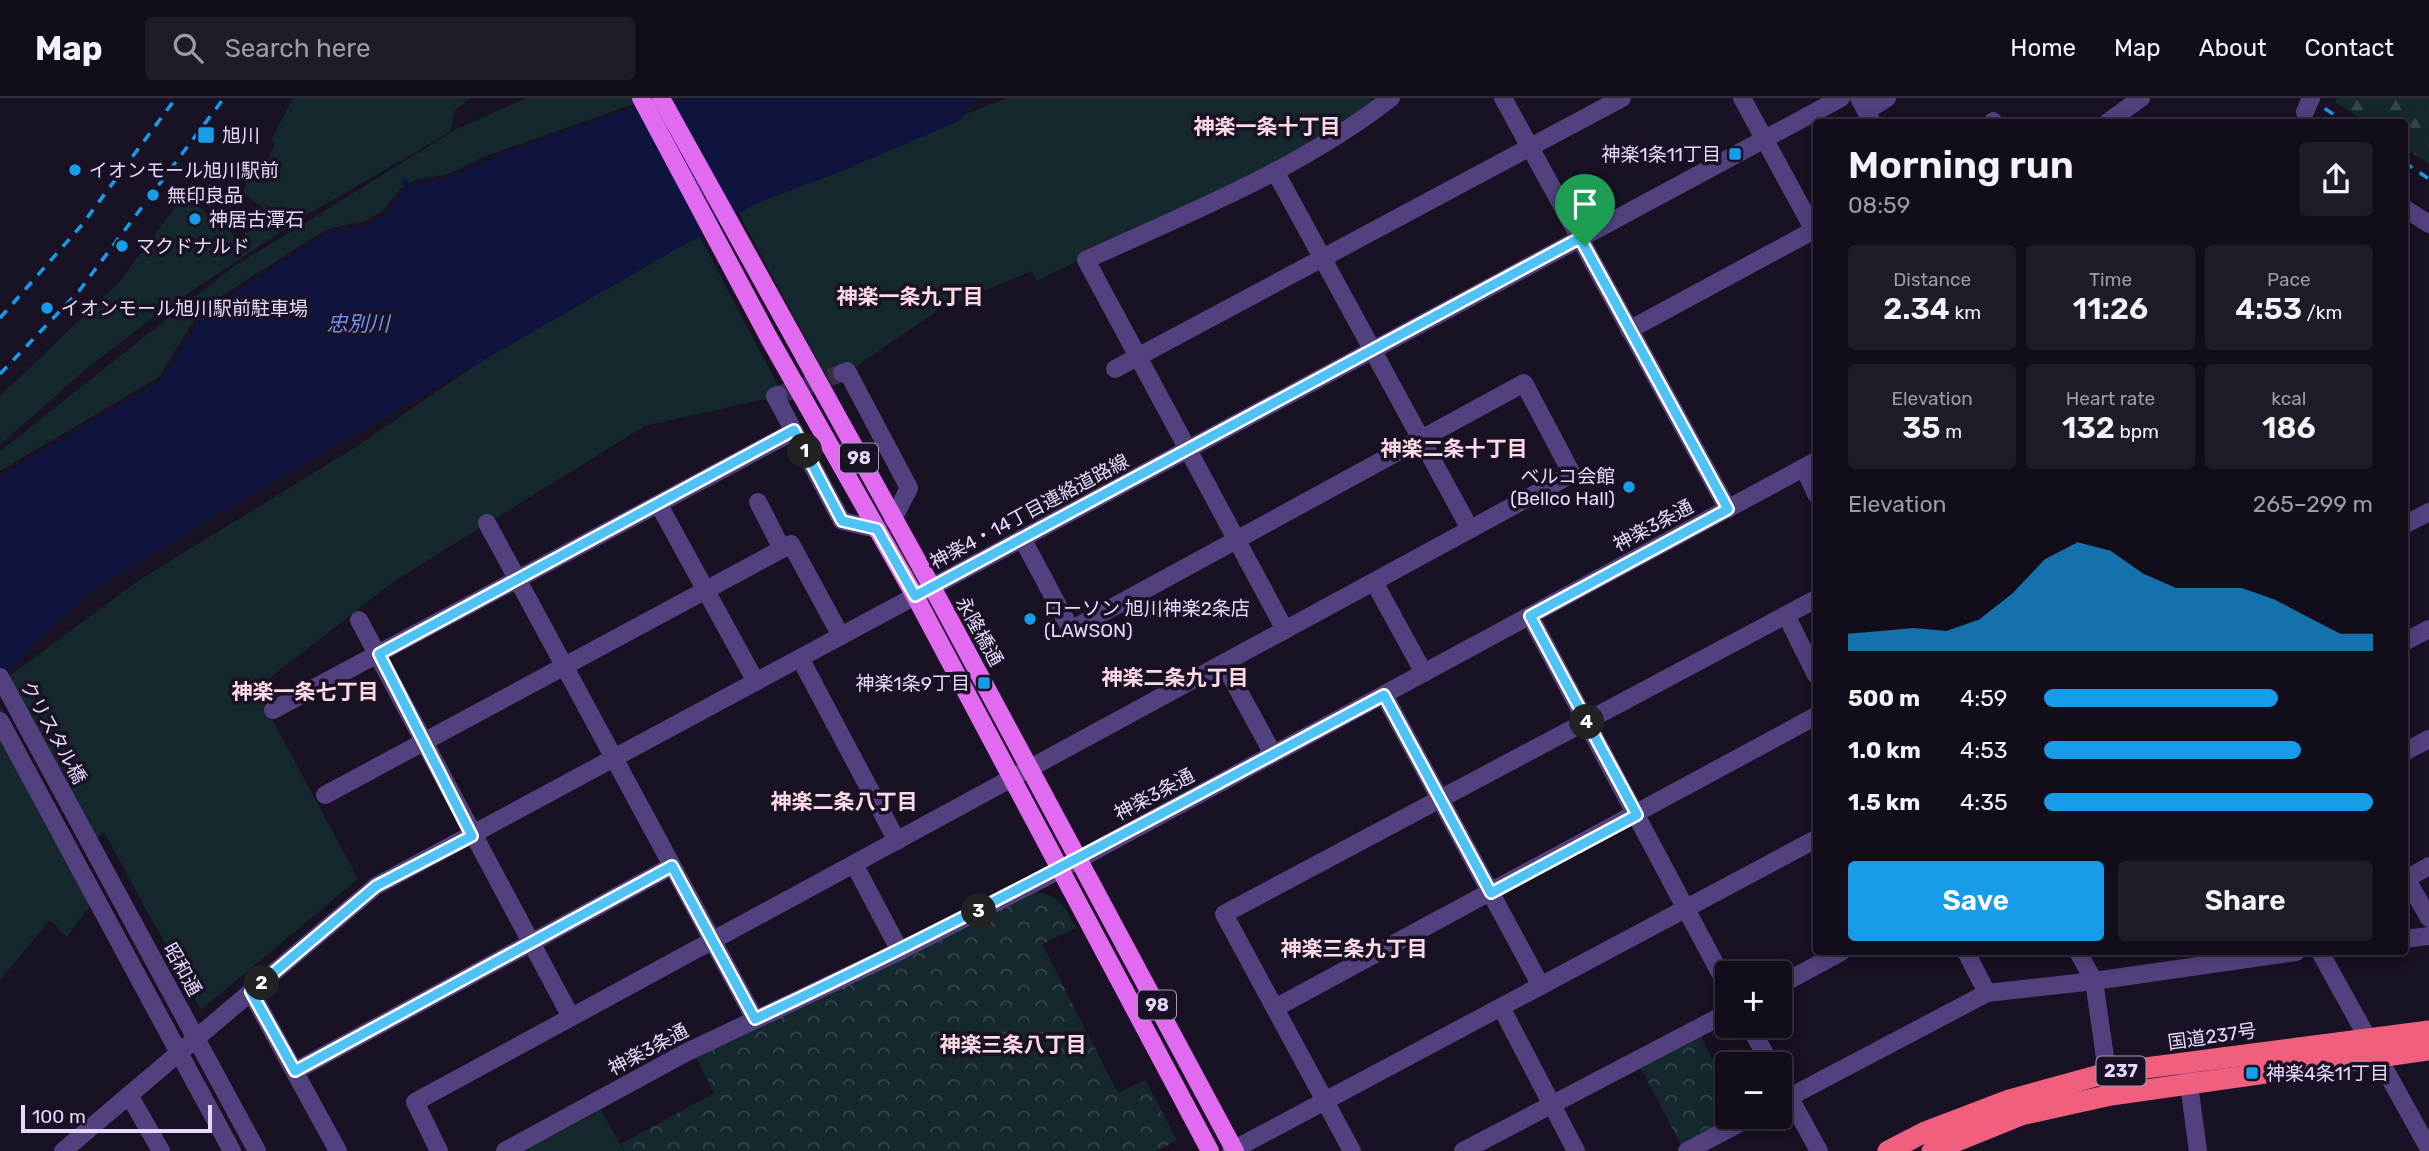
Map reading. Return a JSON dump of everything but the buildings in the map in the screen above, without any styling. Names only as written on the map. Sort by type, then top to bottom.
[{"type":"highway","name":"国道237号","points":[[1888,1151],[1931,1146],[2021,1115],[2111,1095],[2187,1074],[2371,1047],[2429,1031]]},
{"type":"highway","name":"国道237号","points":[[2371,1047],[2429,1050]]},
{"type":"highway","name":"国道237号","points":[[1931,1146],[2008,1100],[2107,1073],[2187,1074]]},
{"type":"main road","name":"永隆橋通","points":[[641,98],[769,338],[915,596],[1210,1151]]},
{"type":"main road","name":"永隆橋通","points":[[662,98],[787,330],[1080,858],[1233,1150]]},
{"type":"street","points":[[1285,630],[1086,260],[1275,171],[1351,129],[1391,98]]},
{"type":"street","points":[[1503,98],[1728,509]]},
{"type":"street","points":[[1742,98],[1813,228]]},
{"type":"street","name":"神楽4・14丁目連絡道路線","points":[[63,1151],[376,886],[1840,98]]},
{"type":"street","points":[[1866,111],[1886,98]]},
{"type":"street","points":[[2112,119],[2141,98]]},
{"type":"street","points":[[1115,369],[1618,99]]},
{"type":"street","points":[[1275,171],[1470,529]]},
{"type":"street","points":[[2408,211],[2429,224]]},
{"type":"street","points":[[1629,330],[1813,233]]},
{"type":"street","points":[[842,373],[847,371],[909,488],[893,519]]},
{"type":"street","points":[[439,1151],[415,1102],[1572,474],[1524,383],[1071,630],[1023,538]]},
{"type":"street","points":[[778,395],[775,396],[842,521],[877,529]]},
{"type":"street","points":[[273,710],[516,578],[659,505],[794,430]]},
{"type":"street","name":"神楽3条通","points":[[505,1151],[685,1052],[900,951],[1080,858],[1810,465]]},
{"type":"street","points":[[758,502],[782,548]]},
{"type":"street","points":[[659,505],[756,682]]},
{"type":"street","points":[[2408,523],[2429,512]]},
{"type":"street","points":[[487,523],[755,1019]]},
{"type":"street","points":[[325,795],[791,544],[841,636]]},
{"type":"street","points":[[1374,582],[1424,673]]},
{"type":"street","points":[[1352,1151],[1224,914],[1813,601]]},
{"type":"street","points":[[1786,615],[1813,668]]},
{"type":"street","points":[[1530,616],[1715,964]]},
{"type":"street","points":[[359,620],[571,1017]]},
{"type":"street","points":[[2408,640],[2429,629]]},
{"type":"street","points":[[800,658],[897,841]]},
{"type":"street","points":[[1224,664],[1273,754]]},
{"type":"street","name":"クリスタル橋","points":[[0,677],[71,807]]},
{"type":"street","points":[[1384,695],[1541,986]]},
{"type":"street","points":[[1275,1008],[1813,718]]},
{"type":"street","points":[[0,722],[232,1151]]},
{"type":"street","points":[[2408,750],[2429,738]]},
{"type":"street","name":"昭和通","points":[[71,807],[198,1037],[257,1151]]},
{"type":"street","points":[[1233,1150],[1813,841]]},
{"type":"street","points":[[854,864],[900,951]]},
{"type":"street","points":[[295,1071],[672,866]]},
{"type":"street","points":[[2408,876],[2429,866]]},
{"type":"street","points":[[2408,882],[2429,918]]},
{"type":"street","points":[[2408,939],[2429,936]]},
{"type":"street","points":[[1792,979],[1835,955]]},
{"type":"street","points":[[1968,955],[1987,993]]},
{"type":"street","points":[[2080,955],[2094,981],[2111,1095]]},
{"type":"street","points":[[1792,1096],[1987,993],[2275,955]]},
{"type":"street","points":[[2322,955],[2429,1149]]},
{"type":"street","points":[[251,992],[338,1151]]},
{"type":"street","points":[[1501,1007],[1576,1151]]},
{"type":"street","points":[[1463,1151],[1715,1019]]},
{"type":"street","points":[[2187,1074],[2198,1151]]},
{"type":"street","points":[[129,1095],[160,1151]]},
{"type":"street","points":[[1792,1110],[1819,1151]]},
{"type":"street","points":[[1687,1151],[1728,1129]]},
{"type":"green space","points":[[293,98],[471,98],[455,110],[450,132],[305,216],[163,310],[85,370],[0,445],[0,396],[119,282],[184,195],[241,240],[264,209],[243,193],[253,165],[264,170],[275,143],[271,140]]},
{"type":"green space","points":[[526,98],[651,98],[486,156],[446,175],[417,179],[401,188],[383,211],[365,221],[327,229],[201,309],[159,377],[0,471],[0,451],[230,269],[455,130]]},
{"type":"green space","points":[[1007,98],[1379,98],[1347,124],[1269,167],[1037,281],[1031,271],[937,311],[830,384],[737,210]]},
{"type":"green space","points":[[2337,98],[2429,98],[2429,164],[2408,150],[2408,119],[2361,119],[2335,102]]},
{"type":"green space","points":[[700,237],[783,395],[645,426],[393,582],[256,689],[358,879],[201,1010],[104,832],[84,850],[0,694],[0,683],[139,580],[354,448],[499,349],[613,280]]},
{"type":"green space","points":[[0,706],[100,892],[67,937],[50,920],[0,980]]},
{"type":"green space","points":[[1036,892],[1057,899],[1076,928],[1042,944],[1118,1093],[1145,1080],[1177,1140],[1157,1151],[624,1151],[621,1144],[714,1093],[696,1057]]},
{"type":"green space","points":[[1701,1037],[1715,1064],[1717,1129],[1682,1147],[1641,1068]]},
{"type":"green space","points":[[601,1110],[624,1151],[524,1151]]},
{"type":"water","name":"忠別川","points":[[664,98],[982,98],[970,104],[959,121],[842,171],[755,204],[208,519],[86,595],[39,638],[0,682],[0,477],[163,379],[205,312],[324,234],[367,225],[388,213],[405,189],[401,180],[406,178],[410,185],[448,179],[552,135]]},
{"type":"tunnel","points":[[778,395],[842,373]]},
{"type":"railway","points":[[0,318],[81,226],[176,98]]},
{"type":"railway","points":[[0,374],[79,291],[224,98]]},
{"type":"railway","points":[[2309,98],[2340,119]]},
{"type":"railway","points":[[2408,165],[2429,179]]},
{"type":"place","name":"旭川","points":[[206,135]]},
{"type":"place","name":"神楽1条11丁目","points":[[1735,154]]},
{"type":"place","name":"イオンモール旭川駅前","points":[[75,170]]},
{"type":"place","name":"無印良品","points":[[153,195]]},
{"type":"place","name":"神居古潭石","points":[[195,219]]},
{"type":"place","name":"マクドナルド","points":[[122,246]]},
{"type":"place","name":"イオンモール旭川駅前駐車場","points":[[47,308]]},
{"type":"place","name":"ベルコ会館 (Bellco Hall)","points":[[1629,487]]},
{"type":"place","name":"ローソン 旭川神楽2条店 (LAWSON)","points":[[1030,619]]},
{"type":"place","name":"神楽1条9丁目","points":[[984,683]]},
{"type":"place","name":"神楽4条11丁目","points":[[2252,1073]]},
{"type":"district","name":"神楽一条十丁目","points":[[1267,127]]},
{"type":"district","name":"神楽一条九丁目","points":[[910,297]]},
{"type":"district","name":"神楽二条十丁目","points":[[1454,449]]},
{"type":"district","name":"神楽二条九丁目","points":[[1175,678]]},
{"type":"district","name":"神楽一条七丁目","points":[[305,692]]},
{"type":"district","name":"神楽二条八丁目","points":[[844,802]]},
{"type":"district","name":"神楽三条九丁目","points":[[1354,949]]},
{"type":"district","name":"神楽三条八丁目","points":[[1013,1045]]},
{"type":"route","points":[[1580,238],[1585,246],[1728,509],[1530,616],[1637,815],[1491,893],[1384,695],[1044,877],[900,951],[755,1019],[672,866],[295,1071],[251,992],[376,886],[472,836],[379,654],[794,430],[842,521],[877,529],[915,596],[1580,238]]}]
